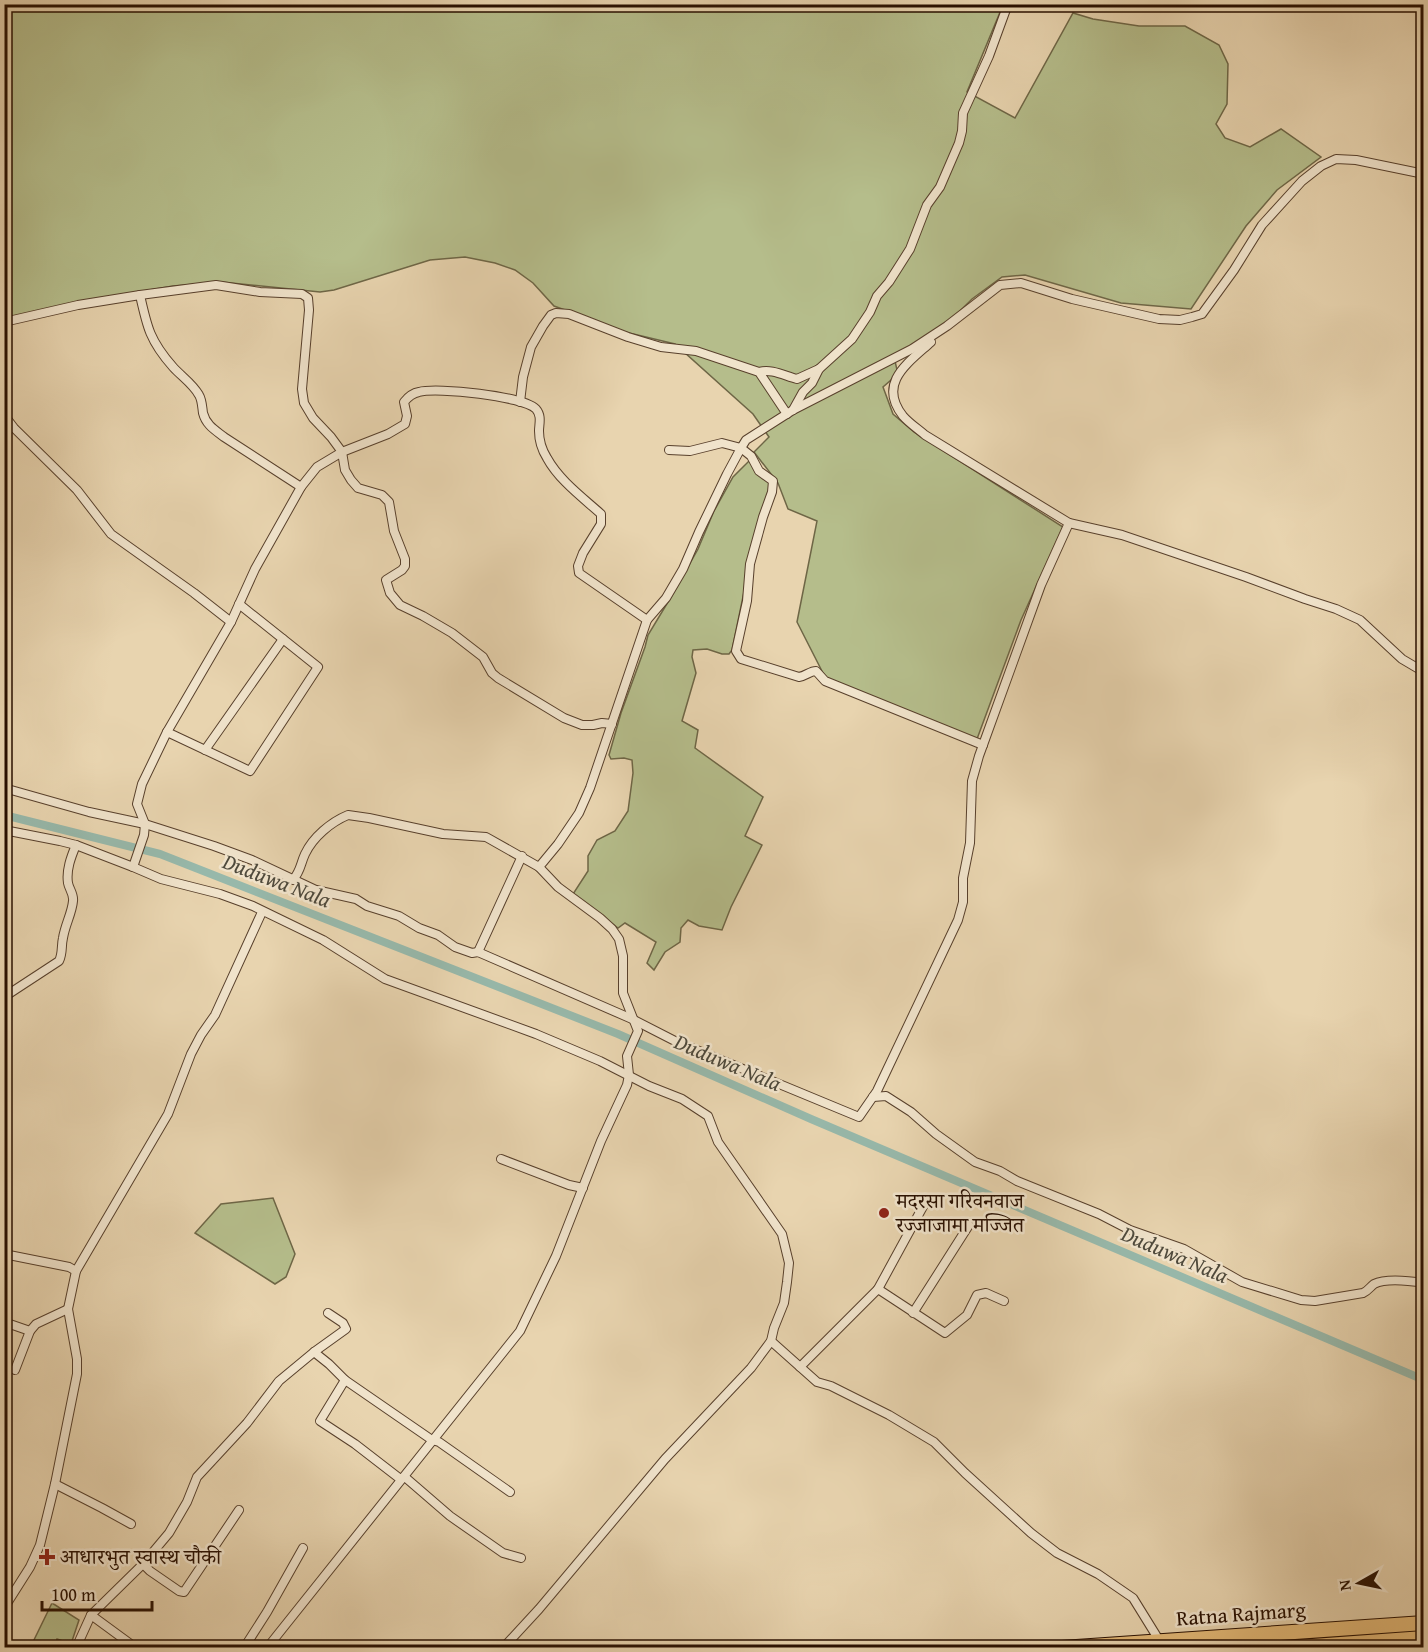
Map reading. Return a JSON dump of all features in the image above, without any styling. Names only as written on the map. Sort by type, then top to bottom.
[{"type":"highway","name":"Ratna Rajmarg","points":[[1062,1647],[1424,1623]]},
{"type":"highway","name":"Ratna Rajmarg","points":[[1285,1647],[1424,1638]]},
{"type":"street","points":[[759,372],[764,370],[777,372],[797,379],[819,369],[852,339],[910,249],[927,205],[940,187],[959,143],[963,113],[989,56],[1008,4]]},
{"type":"street","points":[[539,867],[579,813],[590,788],[647,620],[666,598],[683,569],[699,532],[746,440],[790,412],[912,349],[947,326],[1000,285],[1021,283],[1072,299],[1159,319],[1180,320],[1192,317],[1202,314],[1234,270],[1262,225],[1302,181],[1321,166],[1336,159],[1356,160],[1424,174]]},
{"type":"street","points":[[4,322],[78,305],[216,285],[260,292],[302,294],[308,298],[309,325],[302,389],[304,403],[342,452],[345,470],[351,480],[358,488],[382,495],[389,502],[394,531],[405,559],[405,566],[402,570],[386,580],[395,600],[400,605],[452,633],[483,657],[492,673],[498,678],[564,717],[582,725],[612,724]]},
{"type":"street","points":[[140,295],[152,340],[174,369],[198,393],[206,421],[224,437],[301,488]]},
{"type":"street","points":[[520,402],[523,377],[531,347],[551,315],[556,313],[569,314],[628,338],[661,347],[696,351],[759,372],[790,412]]},
{"type":"street","points":[[947,326],[901,370],[893,383],[892,396],[896,406],[904,417],[925,435],[1069,524],[1122,535],[1336,609],[1360,620],[1402,659],[1424,672]]},
{"type":"street","points":[[790,412],[812,383],[819,369]]},
{"type":"street","points":[[133,867],[144,835],[145,824],[137,804],[142,784],[167,732],[231,622],[255,569],[301,488],[317,467],[342,452],[388,434],[405,424],[407,416],[404,402],[417,392],[489,395],[535,408],[538,412],[541,443],[546,457],[575,491],[601,514],[601,524],[583,553],[578,566],[579,573],[647,620]]},
{"type":"street","points":[[4,415],[14,428],[77,490],[111,534],[231,622]]},
{"type":"street","points":[[669,450],[690,451],[722,442],[741,448],[751,456],[759,471],[773,481],[750,564],[747,601],[737,642],[737,655],[741,659],[799,677],[816,671],[825,681],[983,745]]},
{"type":"street","points":[[4,788],[89,812],[145,824],[252,860],[316,890],[356,899],[367,906],[399,916],[418,928],[438,935],[455,947],[472,953],[478,952],[632,1018],[675,1041],[859,1117],[873,1097],[958,920],[963,902],[963,878],[970,843],[972,781],[1041,585],[1069,524]]},
{"type":"street","points":[[167,732],[250,771],[318,667],[239,604]]},
{"type":"street","points":[[205,750],[283,639]]},
{"type":"street","points":[[267,1647],[520,1331],[556,1256],[627,1085],[629,1075],[627,1056],[638,1031],[623,993],[623,956],[619,939],[606,923],[558,887],[539,867],[486,837],[443,834],[348,815],[322,832],[310,845],[300,871],[293,880]]},
{"type":"street","points":[[4,830],[76,845],[161,879],[220,894],[253,906],[323,940],[385,980],[536,1034],[682,1099],[708,1116],[718,1143],[782,1234],[789,1263],[784,1304],[771,1341],[751,1368],[664,1459],[539,1609],[503,1647]]},
{"type":"street","points":[[4,996],[59,961],[62,954],[62,939],[74,900],[68,884],[71,858],[76,845]]},
{"type":"street","points":[[478,952],[522,856]]},
{"type":"street","points":[[4,1608],[30,1567],[40,1545],[55,1484],[77,1374],[77,1359],[68,1309],[76,1271],[168,1114],[191,1054],[201,1035],[216,1015],[262,912]]},
{"type":"street","points":[[873,1097],[886,1096],[911,1112],[936,1134],[975,1161],[1017,1181],[1099,1214],[1137,1233],[1184,1249],[1242,1282],[1289,1298],[1315,1301],[1363,1293],[1367,1292],[1371,1285],[1379,1282],[1424,1283]]},
{"type":"street","points":[[501,1159],[583,1188]]},
{"type":"street","points":[[800,1367],[878,1290],[926,1201]]},
{"type":"street","points":[[913,1313],[969,1225]]},
{"type":"street","points":[[4,1254],[69,1267],[76,1271]]},
{"type":"street","points":[[878,1290],[945,1333],[967,1315],[977,1294],[986,1293],[1004,1301]]},
{"type":"street","points":[[15,1370],[30,1331],[36,1324],[68,1309]]},
{"type":"street","points":[[76,1647],[91,1615],[143,1564],[169,1533],[187,1502],[197,1477],[247,1423],[279,1381],[346,1329],[343,1323],[328,1313]]},
{"type":"street","points":[[4,1322],[30,1331]]},
{"type":"street","points":[[771,1341],[794,1359],[817,1382],[831,1386],[889,1415],[934,1442],[965,1473],[1056,1553],[1098,1574],[1133,1598],[1159,1640],[1172,1647]]},
{"type":"street","points":[[314,1352],[345,1380],[510,1492]]},
{"type":"street","points":[[345,1380],[320,1421],[355,1444],[399,1478],[403,1477],[450,1515],[503,1553],[521,1558]]},
{"type":"street","points":[[55,1484],[131,1524]]},
{"type":"street","points":[[143,1564],[179,1591],[184,1592],[239,1510]]},
{"type":"street","points":[[244,1647],[267,1612],[303,1548]]},
{"type":"street","points":[[91,1615],[136,1647]]},
{"type":"green space","points":[[4,5],[1003,5],[967,92],[1015,118],[1073,13],[1093,19],[1139,26],[1185,26],[1219,45],[1228,64],[1227,104],[1216,124],[1225,138],[1250,147],[1281,129],[1321,157],[1277,190],[1246,226],[1191,309],[1121,303],[1025,275],[1002,277],[972,299],[949,322],[894,357],[898,374],[883,387],[893,414],[914,432],[1063,527],[1021,620],[977,739],[826,679],[797,622],[817,521],[788,509],[778,483],[754,452],[769,437],[753,414],[675,344],[625,332],[554,306],[533,283],[515,270],[465,257],[430,260],[334,290],[320,292],[221,282],[173,286],[5,319]]},
{"type":"green space","points":[[751,459],[770,482],[770,488],[732,650],[729,654],[722,654],[707,649],[693,650],[692,657],[696,673],[682,721],[698,730],[695,748],[763,797],[745,836],[762,845],[722,930],[699,926],[688,920],[681,928],[680,942],[665,952],[654,970],[647,963],[656,942],[625,923],[618,928],[573,894],[588,871],[588,856],[597,840],[615,831],[628,811],[633,773],[632,760],[611,759],[609,755],[648,635],[698,549],[714,511],[733,477]]},
{"type":"green space","points":[[273,1198],[295,1254],[286,1277],[275,1284],[195,1233],[221,1204]]},
{"type":"green space","points":[[52,1603],[79,1620],[71,1644],[57,1639],[53,1647],[31,1646]]},
{"type":"waterway","name":"Duduwa Nala","points":[[4,815],[160,854],[618,1034],[811,1119],[1424,1380]]},
{"type":"place","name":"मदरसा गरिवनवाज रज्जाजामा मज्जित","points":[[884,1213]]},
{"type":"place","name":"आधारभुत स्वास्थ चौकी","points":[[47,1557]]}]
